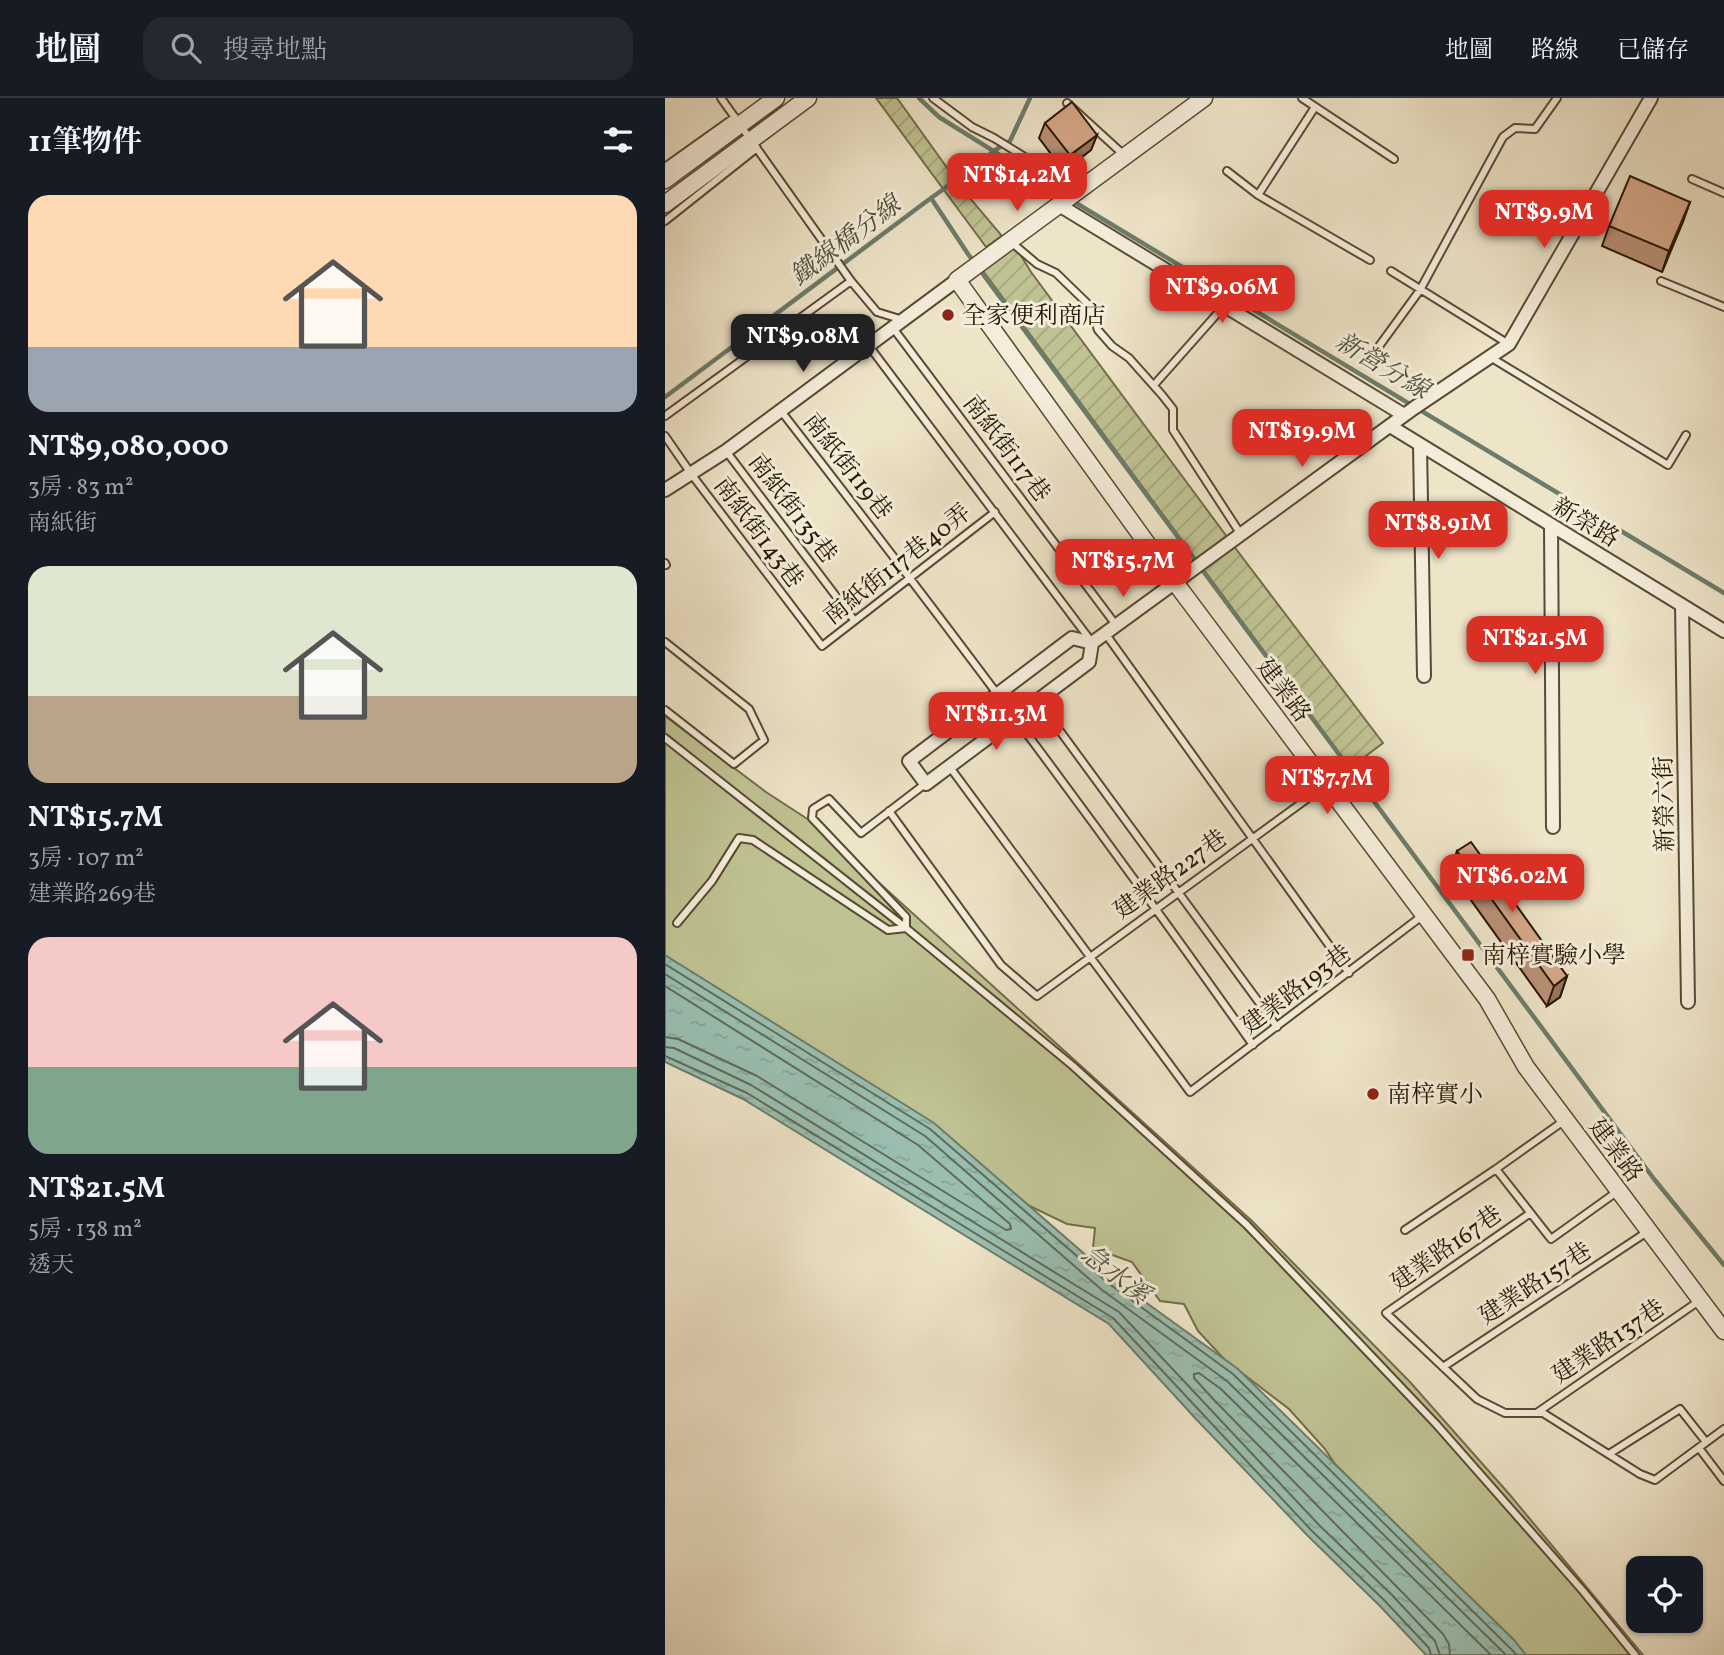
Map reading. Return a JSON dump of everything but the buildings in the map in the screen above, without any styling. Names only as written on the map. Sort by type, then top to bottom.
[{"type":"street","points":[[665,180],[737,121],[776,98]]},
{"type":"street","points":[[665,204],[754,144],[808,98]]},
{"type":"street","points":[[1092,643],[1072,638],[909,761],[926,784],[1089,662],[1092,643],[1110,629],[1409,412],[1509,344],[1651,98]]},
{"type":"street","points":[[665,490],[726,452],[1126,156],[1197,100]]},
{"type":"street","points":[[1059,205],[1224,306],[1409,412]]},
{"type":"street","name":"建業路","points":[[957,280],[1174,581],[1487,999],[1526,1067],[1724,1331]]},
{"type":"street","name":"新榮路","points":[[1390,426],[1724,631]]},
{"type":"street","points":[[1420,445],[1424,676]]},
{"type":"street","points":[[1551,525],[1553,827]]},
{"type":"street","name":"新榮六街","points":[[1682,605],[1688,1002]]},
{"type":"lane","points":[[721,98],[810,221],[834,260],[877,312],[898,324]]},
{"type":"lane","points":[[933,98],[972,127],[1079,190]]},
{"type":"lane","points":[[1302,98],[1394,159]]},
{"type":"lane","points":[[1377,349],[1420,290],[1503,137],[1515,128],[1535,129],[1557,98]]},
{"type":"lane","points":[[1067,103],[1126,156]]},
{"type":"lane","points":[[1258,195],[1315,107]]},
{"type":"lane","points":[[665,167],[737,121]]},
{"type":"lane","points":[[665,221],[754,144]]},
{"type":"lane","points":[[1227,172],[1258,195],[1370,260]]},
{"type":"lane","points":[[1692,179],[1724,193]]},
{"type":"lane","points":[[1003,245],[1056,273],[1090,306],[1098,330],[1112,346],[1129,358],[1173,409],[1173,430],[1240,533]]},
{"type":"lane","points":[[1391,271],[1509,344]]},
{"type":"lane","points":[[665,416],[851,281]]},
{"type":"lane","points":[[1661,281],[1724,307]]},
{"type":"lane","points":[[1154,386],[1224,306]]},
{"type":"lane","name":"南紙街117巷","points":[[898,324],[1251,838],[1349,973]]},
{"type":"lane","name":"南紙街117巷","points":[[869,346],[1092,643]]},
{"type":"lane","points":[[1490,357],[1668,466],[1686,435]]},
{"type":"lane","name":"南紙街119巷","points":[[781,411],[1016,717],[1253,1045]]},
{"type":"lane","name":"南紙街143巷","points":[[665,436],[822,646]]},
{"type":"lane","name":"南紙街135巷","points":[[726,452],[854,620]]},
{"type":"lane","name":"南紙街117巷40弄","points":[[822,646],[995,512]]},
{"type":"lane","points":[[665,642],[749,709],[764,740],[734,764],[665,710]]},
{"type":"lane","points":[[1037,701],[1277,1027]]},
{"type":"lane","points":[[665,738],[907,928],[1073,1066],[1247,1225],[1436,1424],[1583,1591],[1635,1655]]},
{"type":"lane","points":[[949,766],[1091,956]]},
{"type":"lane","points":[[907,928],[906,917],[812,818],[813,809],[829,799],[861,834],[926,784]]},
{"type":"lane","name":"建業路227巷","points":[[889,811],[1001,965],[1037,996],[1327,785]]},
{"type":"lane","points":[[677,923],[712,881],[739,838],[753,841],[888,930],[907,928]]},
{"type":"lane","name":"建業路193巷","points":[[1091,956],[1190,1092],[1424,915]]},
{"type":"lane","name":"建業路167巷","points":[[1565,1120],[1496,1169],[1529,1214],[1551,1239],[1618,1191]]},
{"type":"lane","points":[[1405,1230],[1496,1169]]},
{"type":"lane","name":"建業路167巷","points":[[1443,1367],[1386,1313],[1529,1214]]},
{"type":"lane","name":"建業路157巷","points":[[1443,1367],[1649,1231]]},
{"type":"lane","name":"建業路137巷","points":[[1537,1413],[1701,1300]]},
{"type":"lane","points":[[1443,1367],[1478,1399],[1505,1413],[1543,1413],[1654,1480],[1724,1429]]},
{"type":"lane","points":[[1609,1454],[1680,1409],[1706,1442]]},
{"type":"lane","points":[[1699,1448],[1724,1481]]},
{"type":"shaded area","points":[[876,98],[897,98],[963,190],[1002,236],[986,247]]},
{"type":"shaded area","points":[[1015,246],[1031,272],[1236,549],[1383,743],[1350,768],[981,268]]},
{"type":"shaded area","points":[[665,716],[766,792],[812,822],[1252,1221],[1410,1382],[1510,1495],[1643,1655],[1520,1655],[1455,1590],[1412,1540],[1335,1464],[1289,1409],[1225,1360],[1198,1331],[1184,1304],[1160,1301],[1132,1262],[1093,1248],[1095,1228],[1067,1224],[932,1159],[665,995]]},
{"type":"water","points":[[665,955],[934,1123],[1112,1278],[1238,1369],[1514,1640],[1526,1655],[1426,1655],[1308,1536],[1109,1324],[743,1099],[665,1062]]},
{"type":"waterway","name":"新營分線","points":[[919,98],[939,117],[1064,195]]},
{"type":"waterway","name":"鐵線橋分線","points":[[665,397],[1010,141],[1030,98]]},
{"type":"waterway","points":[[931,198],[968,254],[1654,1179],[1724,1265]]},
{"type":"waterway","name":"新營分線","points":[[1071,200],[1724,593]]},
{"type":"place","name":"全家便利商店","points":[[948,315]]},
{"type":"place","name":"南梓實驗小學","points":[[1468,955]]},
{"type":"place","name":"南梓實小","points":[[1373,1094]]},
{"type":"water label","name":"急水溪","points":[[1116,1274]]}]
